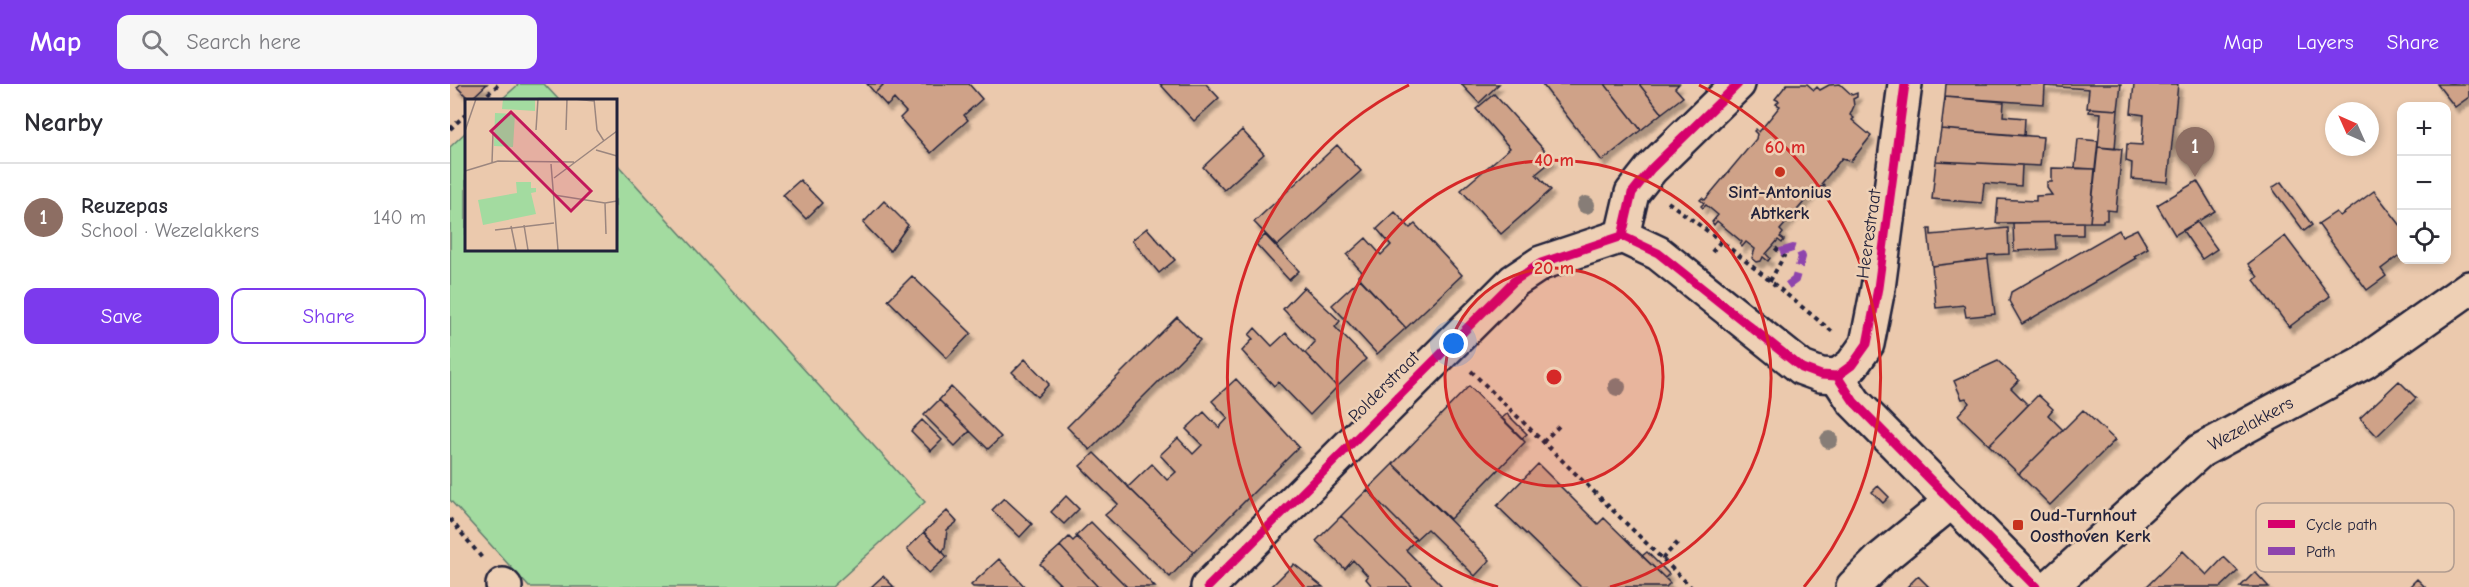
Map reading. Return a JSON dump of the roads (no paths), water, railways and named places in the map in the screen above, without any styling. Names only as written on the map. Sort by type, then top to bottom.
[{"type":"street","points":[[1738,84],[1651,169],[1632,193],[1622,236],[1658,253],[1802,368],[1821,375],[1837,376],[1854,402],[2036,587]]},
{"type":"street","name":"Heerestraat","points":[[1837,376],[1852,365],[1867,344],[1878,288],[1905,84]]},
{"type":"street","name":"Polderstraat","points":[[1208,587],[1514,281],[1541,263],[1622,236]]},
{"type":"street","name":"Wezelakkers","points":[[2050,587],[2200,451],[2364,362],[2469,288]]},
{"type":"street","points":[[1853,587],[1881,559],[1952,501]]},
{"type":"place","name":"Sint-Antonius Abtkerk","points":[[1780,172]]},
{"type":"place","name":"Reuzepas","points":[[2195,177]]},
{"type":"place","name":"Oud-Turnhout Oosthoven Kerk","points":[[2018,525]]}]
